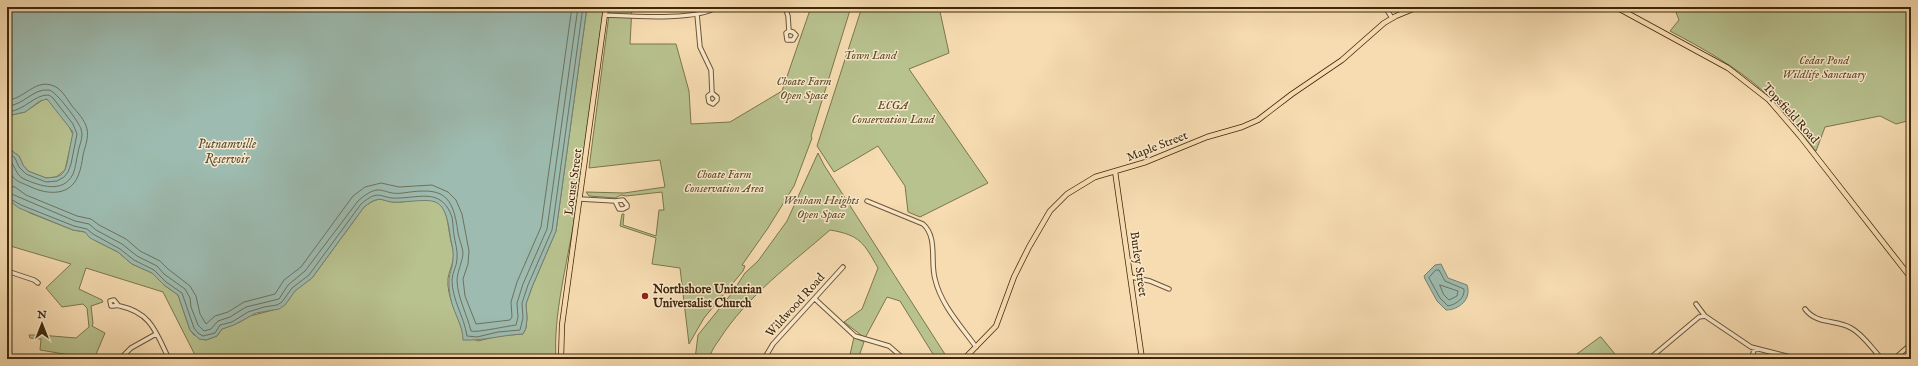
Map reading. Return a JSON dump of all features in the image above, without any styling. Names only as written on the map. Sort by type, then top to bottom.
[{"type":"main road","name":"Locust Street","points":[[561,359],[562,325],[606,7]]},
{"type":"main road","name":"Maple Street","points":[[964,359],[996,326],[1016,271],[1028,247],[1053,207],[1076,186],[1095,177],[1146,162],[1207,137],[1242,127],[1258,120],[1292,94],[1342,60],[1392,18],[1418,7]]},
{"type":"main road","name":"Topsfield Road","points":[[1616,7],[1728,68],[1769,100],[1800,136],[1911,278]]},
{"type":"main road","name":"Burley Street","points":[[1115,171],[1131,276],[1141,359]]},
{"type":"street","points":[[605,15],[659,16],[697,14],[713,10],[716,7]]},
{"type":"street","points":[[785,7],[788,16],[789,31]]},
{"type":"street","points":[[1385,7],[1392,18]]},
{"type":"street","points":[[697,14],[700,46],[711,70],[712,93]]},
{"type":"street","points":[[580,199],[615,201]]},
{"type":"street","points":[[867,202],[923,224],[930,230],[932,237],[933,266],[939,291],[946,305],[976,347]]},
{"type":"street","name":"Wildwood Road","points":[[764,359],[773,344],[843,267]]},
{"type":"street","points":[[7,271],[34,280],[38,284]]},
{"type":"street","points":[[1131,276],[1169,289]]},
{"type":"street","points":[[815,299],[855,336],[889,346],[904,359]]},
{"type":"street","points":[[1696,304],[1706,316],[1744,343],[1754,348],[1798,359]]},
{"type":"street","points":[[118,305],[140,313],[148,319],[169,359]]},
{"type":"street","points":[[1805,309],[1816,319],[1845,325],[1854,330],[1882,359]]},
{"type":"street","points":[[1649,359],[1699,317],[1706,316]]},
{"type":"street","points":[[120,359],[131,348],[156,334]]},
{"type":"street","points":[[1894,359],[1911,344]]},
{"type":"street","points":[[1751,359],[1754,348]]},
{"type":"green space","points":[[587,7],[605,7],[574,221],[561,290],[557,325],[556,359],[197,359],[163,292],[86,268],[79,289],[102,300],[103,302],[91,306],[92,326],[105,333],[94,359],[40,350],[41,339],[30,338],[29,335],[76,338],[89,327],[87,308],[83,304],[62,307],[46,288],[71,264],[7,245],[7,199],[30,213],[73,230],[85,232],[96,241],[118,252],[132,264],[152,273],[164,285],[178,295],[190,330],[194,335],[206,340],[217,336],[222,329],[240,322],[250,316],[273,310],[288,301],[294,291],[312,278],[364,207],[379,199],[390,202],[420,199],[432,200],[441,206],[446,215],[454,254],[448,278],[449,292],[463,334],[478,341],[498,336],[523,334],[526,328],[527,318],[526,304],[556,231]]},
{"type":"green space","name":"Choate Farm Conservation Area","points":[[610,7],[632,7],[630,44],[676,44],[689,91],[691,124],[730,122],[782,91],[811,7],[851,7],[811,136],[812,138],[794,186],[768,228],[742,265],[745,266],[743,271],[704,318],[689,344],[680,268],[652,264],[656,238],[620,226],[622,214],[624,214],[623,225],[656,236],[659,210],[664,210],[662,192],[626,196],[621,195],[615,198],[589,196],[586,192],[624,193],[665,187],[660,160],[589,168]]},
{"type":"green space","name":"ECGA Conservation Land","points":[[862,7],[939,7],[949,53],[909,69],[988,183],[920,217],[908,212],[905,186],[878,146],[834,172],[817,146]]},
{"type":"green space","name":"Cedar Pond Wildlife Sanctuary","points":[[1674,7],[1911,7],[1911,120],[1896,124],[1880,116],[1825,127],[1816,151],[1777,105],[1763,91],[1741,73],[1718,58],[1670,31],[1679,20]]},
{"type":"green space","points":[[44,99],[50,100],[69,126],[73,135],[65,170],[56,177],[46,178],[28,171],[23,165],[19,156],[12,151],[7,143],[7,116],[25,112]]},
{"type":"green space","name":"Wenham Heights Open Space","points":[[818,153],[824,165],[948,359],[936,359],[900,301],[887,297],[865,338],[844,322],[862,309],[878,268],[865,246],[855,238],[830,230],[770,281],[756,295],[730,324],[714,347],[710,359],[695,359],[698,335],[732,293],[745,273],[758,261],[787,221]]},
{"type":"green space","points":[[854,337],[864,342],[858,359],[849,359]]},
{"type":"green space","points":[[1600,337],[1619,359],[1570,359]]},
{"type":"water","name":"Putnamville Reservoir","points":[[7,7],[587,7],[556,231],[526,304],[526,328],[523,334],[478,340],[463,340],[462,329],[452,305],[450,292],[449,281],[453,262],[453,252],[445,212],[436,202],[389,202],[379,199],[364,207],[312,278],[295,291],[285,305],[279,309],[256,313],[234,325],[222,329],[217,336],[206,340],[199,339],[190,330],[178,295],[164,285],[152,273],[132,264],[118,252],[90,238],[85,232],[73,230],[19,208],[7,199],[7,143],[12,151],[19,156],[23,165],[28,171],[46,178],[56,177],[61,175],[65,170],[73,132],[47,99],[40,101],[25,112],[7,116]]},
{"type":"water","points":[[1441,264],[1448,278],[1467,285],[1468,295],[1466,299],[1460,306],[1451,310],[1446,310],[1437,301],[1424,276],[1435,265]]},
{"type":"place","name":"Northshore Unitarian Universalist Church","points":[[645,296]]},
{"type":"park label","name":"Town Land","points":[[870,55]]},
{"type":"park label","name":"Choate Farm Open Space","points":[[804,88]]}]
